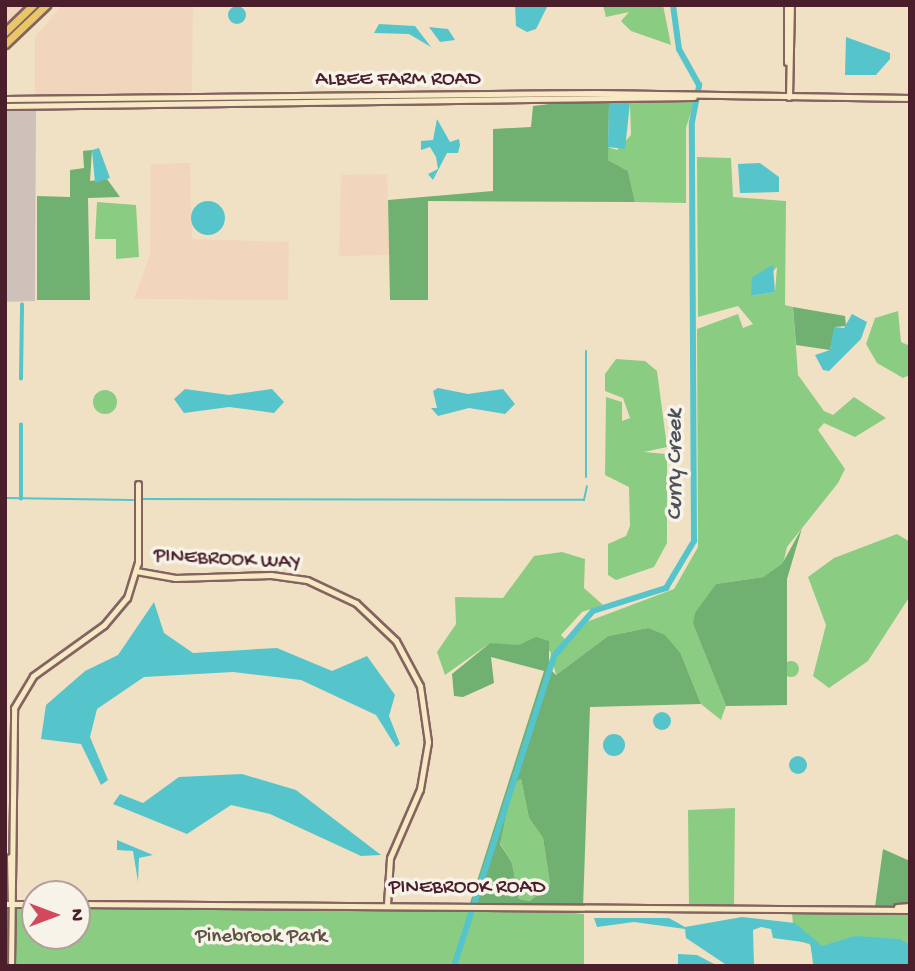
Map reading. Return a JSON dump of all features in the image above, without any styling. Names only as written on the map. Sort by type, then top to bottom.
[{"type":"main road","points":[[5,32],[33,5]]},
{"type":"main road","points":[[19,32],[39,5]]},
{"type":"main road","points":[[5,42],[46,5]]},
{"type":"main road","points":[[5,42],[21,17]]},
{"type":"street","points":[[789,5],[789,97]]},
{"type":"street","points":[[475,104],[536,96]]},
{"type":"street","name":"ALBEE FARM ROAD","points":[[7,103],[536,96],[694,97]]},
{"type":"street","name":"ALBEE FARM ROAD","points":[[241,100],[475,104],[710,96],[910,98]]},
{"type":"street","points":[[10,966],[8,904],[18,699],[36,673],[113,617],[136,571],[138,484]]},
{"type":"street","name":"PINEBROOK WAY","points":[[136,571],[175,578],[261,574],[307,580],[360,606],[396,641],[419,686],[428,742],[420,789],[390,858],[387,905]]},
{"type":"street","name":"PINEBROOK ROAD","points":[[91,904],[484,905],[856,910],[910,908]]},
{"type":"shaded area","points":[[5,5],[29,5],[5,26]]},
{"type":"shaded area","points":[[62,5],[193,5],[192,92],[35,95],[35,37]]},
{"type":"shaded area","points":[[5,110],[36,110],[35,301],[5,302]]},
{"type":"shaded area","points":[[190,163],[192,239],[289,242],[288,300],[134,299],[150,255],[151,164]]},
{"type":"shaded area","points":[[387,174],[389,255],[339,256],[341,175]]},
{"type":"green space","points":[[603,5],[663,5],[671,45],[631,31],[621,21],[629,12],[606,17]]},
{"type":"green space","points":[[566,102],[609,103],[608,160],[628,171],[635,202],[428,201],[428,300],[390,300],[388,200],[493,191],[493,129],[531,127],[533,106]]},
{"type":"green space","points":[[694,102],[686,128],[686,203],[635,202],[628,171],[608,160],[608,147],[617,150],[631,135],[630,103]]},
{"type":"green space","points":[[92,150],[90,181],[107,179],[120,197],[88,198],[90,300],[37,300],[37,196],[70,197],[70,170],[84,168],[83,151]]},
{"type":"green space","points":[[697,157],[731,158],[733,197],[786,201],[785,305],[793,307],[798,375],[824,411],[833,415],[854,397],[886,418],[855,437],[824,423],[818,430],[845,469],[838,483],[787,547],[783,564],[763,577],[716,584],[693,624],[726,706],[721,720],[701,704],[681,654],[648,628],[608,636],[556,675],[550,651],[490,643],[445,675],[437,652],[456,624],[455,597],[503,598],[534,556],[562,552],[585,559],[584,588],[603,605],[582,612],[561,635],[568,642],[581,624],[674,589],[698,547],[697,329],[738,314],[743,328],[753,324],[738,306],[698,317]],"holes":[[[777,267],[775,292],[751,296]]]},
{"type":"green space","points":[[97,202],[136,205],[139,257],[116,259],[116,239],[95,239]]},
{"type":"green space","points":[[793,307],[845,316],[846,326],[835,327],[830,350],[796,345]]},
{"type":"green space","points":[[898,311],[901,342],[910,346],[910,375],[903,378],[877,363],[866,344],[875,318]]},
{"type":"green space","points":[[616,359],[645,361],[657,371],[667,447],[644,452],[667,454],[667,543],[654,567],[616,580],[608,575],[608,544],[626,536],[630,526],[629,487],[605,475],[606,397],[622,402],[622,421],[630,418],[623,398],[605,391],[605,374]]},
{"type":"green space","points":[[105,390],[113,394],[117,402],[113,410],[105,414],[97,410],[93,402],[97,394]]},
{"type":"green space","points":[[802,528],[787,579],[787,705],[726,706],[693,624],[695,613],[716,584],[763,577],[782,564]]},
{"type":"green space","points":[[897,534],[910,542],[910,596],[868,661],[829,688],[813,676],[826,625],[808,577],[834,558]]},
{"type":"green space","points":[[648,628],[665,635],[681,654],[701,704],[590,707],[583,908],[470,903],[544,671],[491,657],[494,683],[463,697],[454,696],[452,674],[490,643],[519,645],[536,637],[549,641],[549,668],[556,675],[608,636]],"holes":[[[521,779],[529,818],[543,838],[550,884],[530,901],[519,899],[512,863],[500,844],[513,783]]]},
{"type":"green space","points":[[791,661],[797,663],[797,675],[791,677],[785,675],[783,669],[785,663]]},
{"type":"green space","points":[[521,779],[529,818],[543,838],[550,884],[530,901],[519,899],[512,863],[500,843],[513,782]]},
{"type":"green space","points":[[735,808],[734,908],[689,908],[688,810]]},
{"type":"green space","points":[[883,849],[910,861],[910,905],[875,907]]},
{"type":"green space","name":"Pinebrook Park","points":[[5,908],[21,908],[21,950],[91,950],[91,908],[584,914],[584,966],[5,966]]},
{"type":"green space","points":[[792,912],[910,912],[910,966],[813,965],[811,945],[794,939]]},
{"type":"water","points":[[515,5],[548,5],[536,29],[527,32],[516,26]]},
{"type":"water","points":[[237,6],[243,9],[246,15],[243,21],[237,24],[231,21],[228,15],[231,9]]},
{"type":"water","points":[[379,24],[415,26],[431,47],[409,34],[374,33]]},
{"type":"water","points":[[429,27],[448,29],[455,40],[440,42]]},
{"type":"water","points":[[846,37],[890,53],[890,59],[876,75],[845,75]]},
{"type":"water","points":[[609,103],[630,103],[625,149],[608,147]]},
{"type":"water","points":[[437,119],[450,142],[459,139],[460,145],[458,153],[447,153],[433,180],[428,174],[438,169],[436,157],[430,147],[421,150],[421,141],[433,140]]},
{"type":"water","points":[[99,148],[110,178],[95,183],[92,150]]},
{"type":"water","points":[[760,163],[779,177],[779,192],[740,193],[738,164]]},
{"type":"water","points":[[208,201],[220,206],[225,218],[220,230],[208,235],[196,230],[191,218],[196,206]]},
{"type":"water","points":[[773,265],[775,292],[751,296],[752,277]]},
{"type":"water","points":[[852,314],[867,322],[861,339],[829,371],[823,370],[815,355],[830,350],[834,327],[844,328]]},
{"type":"water","points":[[438,388],[468,394],[503,389],[515,404],[505,414],[469,408],[438,416],[431,408],[437,408],[433,391]]},
{"type":"water","points":[[185,389],[229,395],[272,389],[284,402],[274,413],[229,407],[184,413],[174,399]]},
{"type":"water","points":[[154,602],[164,633],[193,653],[277,648],[332,671],[367,656],[395,695],[389,716],[400,744],[396,747],[376,715],[301,680],[233,672],[144,677],[97,709],[90,737],[108,780],[101,785],[81,744],[41,739],[46,705],[85,671],[118,655]]},
{"type":"water","points":[[662,712],[668,715],[671,721],[668,727],[662,730],[656,727],[653,721],[656,715]]},
{"type":"water","points":[[614,734],[622,737],[625,745],[622,753],[614,756],[606,753],[603,745],[606,737]]},
{"type":"water","points":[[794,756],[802,756],[807,765],[805,772],[794,774],[789,769],[789,761]]},
{"type":"water","points":[[242,774],[296,790],[381,855],[361,856],[270,814],[231,805],[187,834],[113,804],[120,794],[143,803],[179,777]]},
{"type":"water","points":[[117,840],[153,855],[139,858],[138,882],[133,851],[117,850]]},
{"type":"water","points":[[742,917],[795,923],[822,946],[855,936],[900,939],[910,945],[910,966],[814,966],[810,943],[773,938],[771,929],[761,927],[753,930],[754,966],[728,966],[686,938],[685,929],[634,922],[597,927],[594,918],[669,918],[685,927]]},
{"type":"water","points":[[678,954],[697,955],[718,966],[678,966]]},
{"type":"waterway","name":"Curry Creek","points":[[454,966],[554,656],[593,611],[666,588],[694,541],[692,122],[699,85],[679,49],[673,5]]},
{"type":"waterway","points":[[21,379],[22,305]]},
{"type":"waterway","points":[[586,351],[586,477]]},
{"type":"waterway","points":[[21,425],[21,499]]},
{"type":"waterway","points":[[142,499],[584,500],[587,486]]},
{"type":"waterway","points":[[5,498],[133,500]]}]
